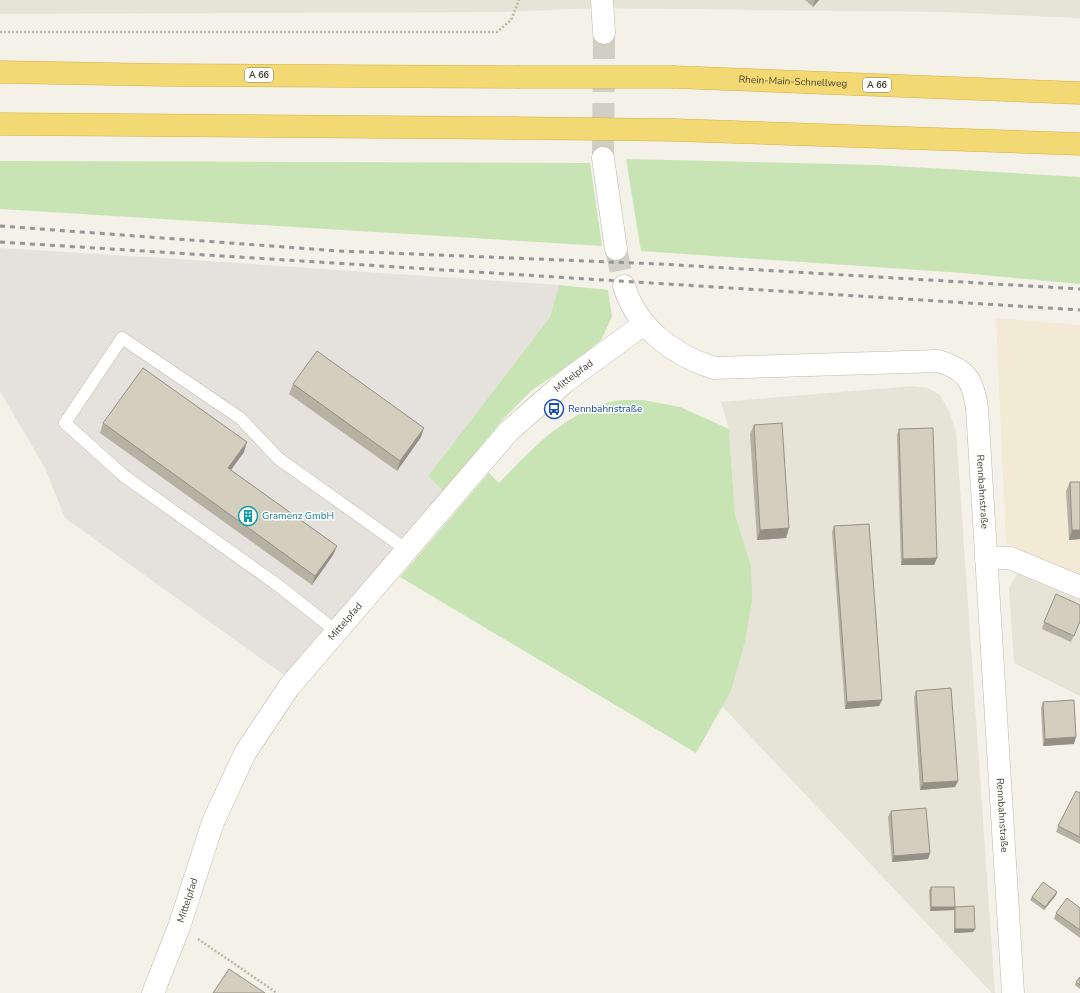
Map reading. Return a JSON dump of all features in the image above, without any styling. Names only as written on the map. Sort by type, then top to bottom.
[{"type":"highway","name":"Rhein-Main-Schnellweg","points":[[0,72],[173,75],[674,77],[1080,92]]},
{"type":"highway","points":[[0,124],[675,130],[1080,144]]},
{"type":"street","points":[[602,0],[604,33]]},
{"type":"street","points":[[603,158],[616,249]]},
{"type":"street","name":"Rennbahnstraße","points":[[624,286],[633,310],[644,324],[681,355],[714,368],[938,361],[953,366],[965,376],[974,389],[977,408],[1013,993]]},
{"type":"street","name":"Mittelpfad","points":[[154,993],[179,927],[213,822],[245,753],[290,687],[509,431],[566,381],[644,324]]},
{"type":"street","points":[[986,558],[1010,558],[1080,587]]},
{"type":"lane","points":[[337,632],[273,582],[124,476],[65,423],[122,338],[240,418],[279,458],[407,550]]},
{"type":"path","points":[[0,32],[497,32],[511,20],[519,0]]},
{"type":"path","points":[[179,927],[277,993]]},
{"type":"shaded area","points":[[0,0],[1080,0],[1080,18],[945,12],[598,8],[502,12],[0,14]]},
{"type":"shaded area","points":[[0,248],[559,285],[550,317],[428,476],[444,492],[284,675],[65,518],[45,468],[0,391]]},
{"type":"shaded area","points":[[996,318],[1080,325],[1080,576],[1006,544]]},
{"type":"shaded area","points":[[914,386],[928,388],[940,395],[949,411],[956,432],[995,993],[992,993],[722,706],[731,691],[745,642],[751,566],[735,514],[729,429],[721,402]]},
{"type":"shaded area","points":[[1019,571],[1080,597],[1080,696],[1014,663],[1009,588]]},
{"type":"green space","points":[[626,159],[877,165],[1080,177],[1080,284],[963,273],[641,251]]},
{"type":"green space","points":[[0,161],[590,163],[602,246],[0,209]]},
{"type":"green space","points":[[559,285],[608,290],[612,317],[601,340],[578,359],[532,390],[503,419],[444,492],[428,476],[550,317]]},
{"type":"green space","points":[[624,400],[643,400],[680,407],[729,429],[735,514],[751,566],[752,600],[745,642],[731,691],[696,753],[400,577],[489,473],[499,483],[535,447],[575,416],[606,403]]},
{"type":"building","points":[[317,351],[424,428],[400,461],[293,384]]},
{"type":"building","name":"Gramenz GmbH","points":[[143,368],[247,442],[228,468],[337,546],[315,576],[103,423]]},
{"type":"building","points":[[782,423],[789,528],[760,530],[754,425]]},
{"type":"building","points":[[933,428],[937,558],[903,559],[899,429]]},
{"type":"building","points":[[1070,482],[1080,482],[1080,530],[1072,530]]},
{"type":"building","points":[[869,524],[882,700],[847,702],[834,526]]},
{"type":"building","points":[[1056,594],[1080,605],[1080,621],[1074,636],[1044,622]]},
{"type":"building","points":[[951,688],[958,781],[923,783],[916,691]]},
{"type":"building","points":[[1074,700],[1076,737],[1045,739],[1043,702]]},
{"type":"building","points":[[1076,791],[1080,793],[1080,837],[1058,826]]},
{"type":"building","points":[[926,808],[930,853],[894,856],[891,811]]},
{"type":"building","points":[[1043,882],[1057,892],[1045,907],[1032,897]]},
{"type":"building","points":[[931,887],[954,887],[955,907],[931,907]]},
{"type":"building","points":[[1067,898],[1080,908],[1080,930],[1056,913]]},
{"type":"building","points":[[974,906],[975,929],[955,929],[955,907]]},
{"type":"building","points":[[229,969],[265,993],[213,993]]},
{"type":"building","points":[[1080,977],[1080,985],[1076,982]]},
{"type":"tunnel","points":[[603,158],[604,33]]},
{"type":"tunnel","points":[[616,249],[624,286]]},
{"type":"railway","points":[[0,226],[339,251],[660,264],[1080,289]]},
{"type":"railway","points":[[0,242],[1080,310]]},
{"type":"place","name":"Rennbahnstraße","points":[[554,409]]},
{"type":"place","name":"Gramenz GmbH","points":[[248,516]]}]
